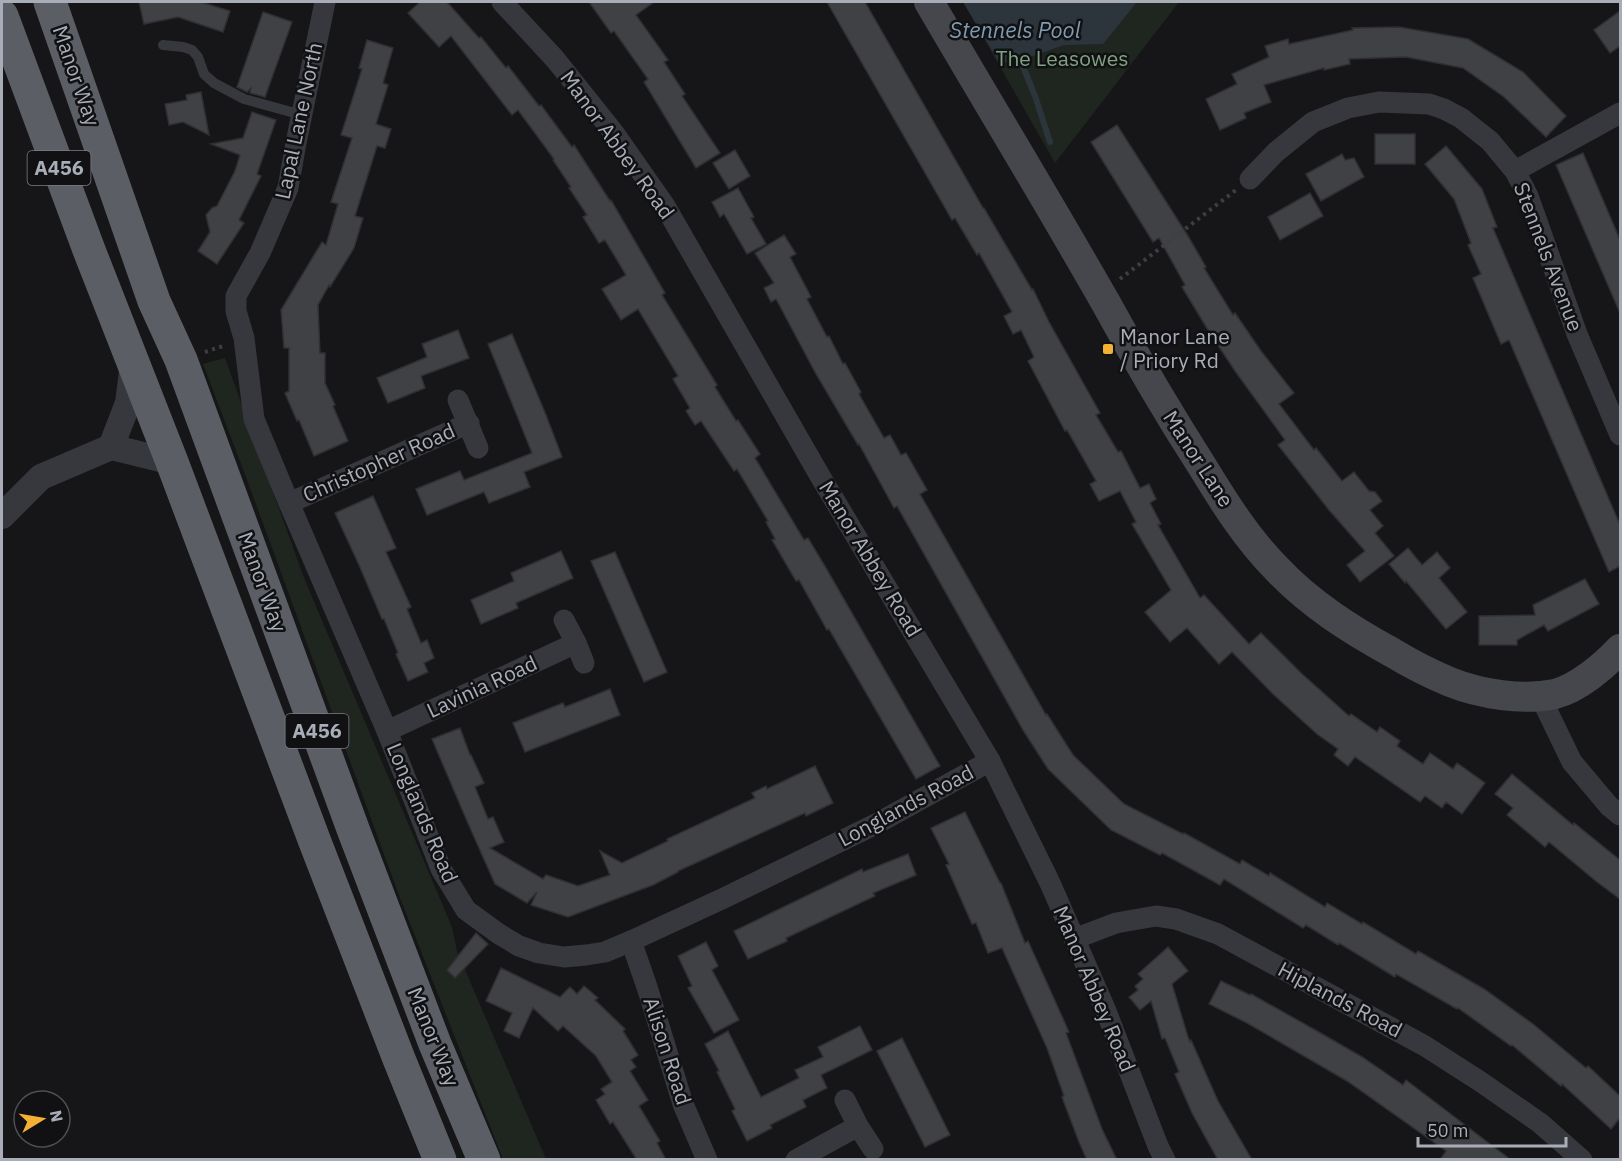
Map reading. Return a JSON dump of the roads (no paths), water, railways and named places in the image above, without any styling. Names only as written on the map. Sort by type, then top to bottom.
[{"type":"highway","name":"Manor Way","points":[[50,2],[154,301],[181,360],[345,807],[435,1044],[484,1160]]},
{"type":"highway","name":"Manor Way","points":[[2,16],[323,864],[440,1160]]},
{"type":"main road","name":"Manor Lane","points":[[929,2],[1164,407],[1227,506],[1276,569],[1303,595],[1359,635],[1450,682],[1477,690],[1512,696],[1540,696],[1569,688],[1605,665],[1620,649]]},
{"type":"street","name":"Lapal Lane North","points":[[244,338],[236,311],[237,296],[260,253],[288,188],[325,2]]},
{"type":"street","name":"Manor Abbey Road","points":[[502,2],[555,59],[614,133],[665,206],[820,476],[990,761],[1050,884],[1106,1011],[1165,1160]]},
{"type":"street","name":"Stennels Avenue","points":[[1250,179],[1276,152],[1312,122],[1348,108],[1379,102],[1429,104],[1461,118],[1490,141],[1515,171],[1528,196],[1577,334],[1620,435]]},
{"type":"street","points":[[1515,171],[1620,113]]},
{"type":"street","name":"Longlands Road","points":[[244,338],[254,419],[387,730],[441,869],[466,910],[519,946],[539,953],[564,957],[605,952],[724,898],[876,824],[990,761]]},
{"type":"street","points":[[111,447],[128,403],[133,363]]},
{"type":"street","name":"Christopher Road","points":[[458,400],[478,448]]},
{"type":"street","name":"Christopher Road","points":[[289,503],[469,423]]},
{"type":"street","points":[[2,516],[41,477],[111,447],[172,462]]},
{"type":"street","points":[[564,620],[584,663]]},
{"type":"street","name":"Lavinia Road","points":[[387,730],[576,643]]},
{"type":"street","points":[[1540,696],[1572,762],[1609,806],[1620,815]]},
{"type":"street","name":"Hiplands Road","points":[[1074,939],[1116,922],[1156,916],[1176,919],[1218,934],[1425,1046],[1540,1123],[1582,1160]]},
{"type":"street","name":"Alison Road","points":[[631,941],[683,1104],[706,1160]]},
{"type":"street","points":[[845,1100],[873,1149]]},
{"type":"street","points":[[796,1160],[858,1126]]},
{"type":"lane","points":[[163,45],[192,50],[198,57],[204,74],[214,83],[234,94],[244,99],[302,115]]},
{"type":"water","name":"Stennels Pool","points":[[963,2],[1137,2],[1103,44],[1064,45],[1000,64]]},
{"type":"waterway","points":[[1020,59],[1050,142]]},
{"type":"place","name":"Manor Lane / Priory Rd","points":[[1108,349]]},
{"type":"park label","name":"The Leasowes","points":[[1062,59]]}]
